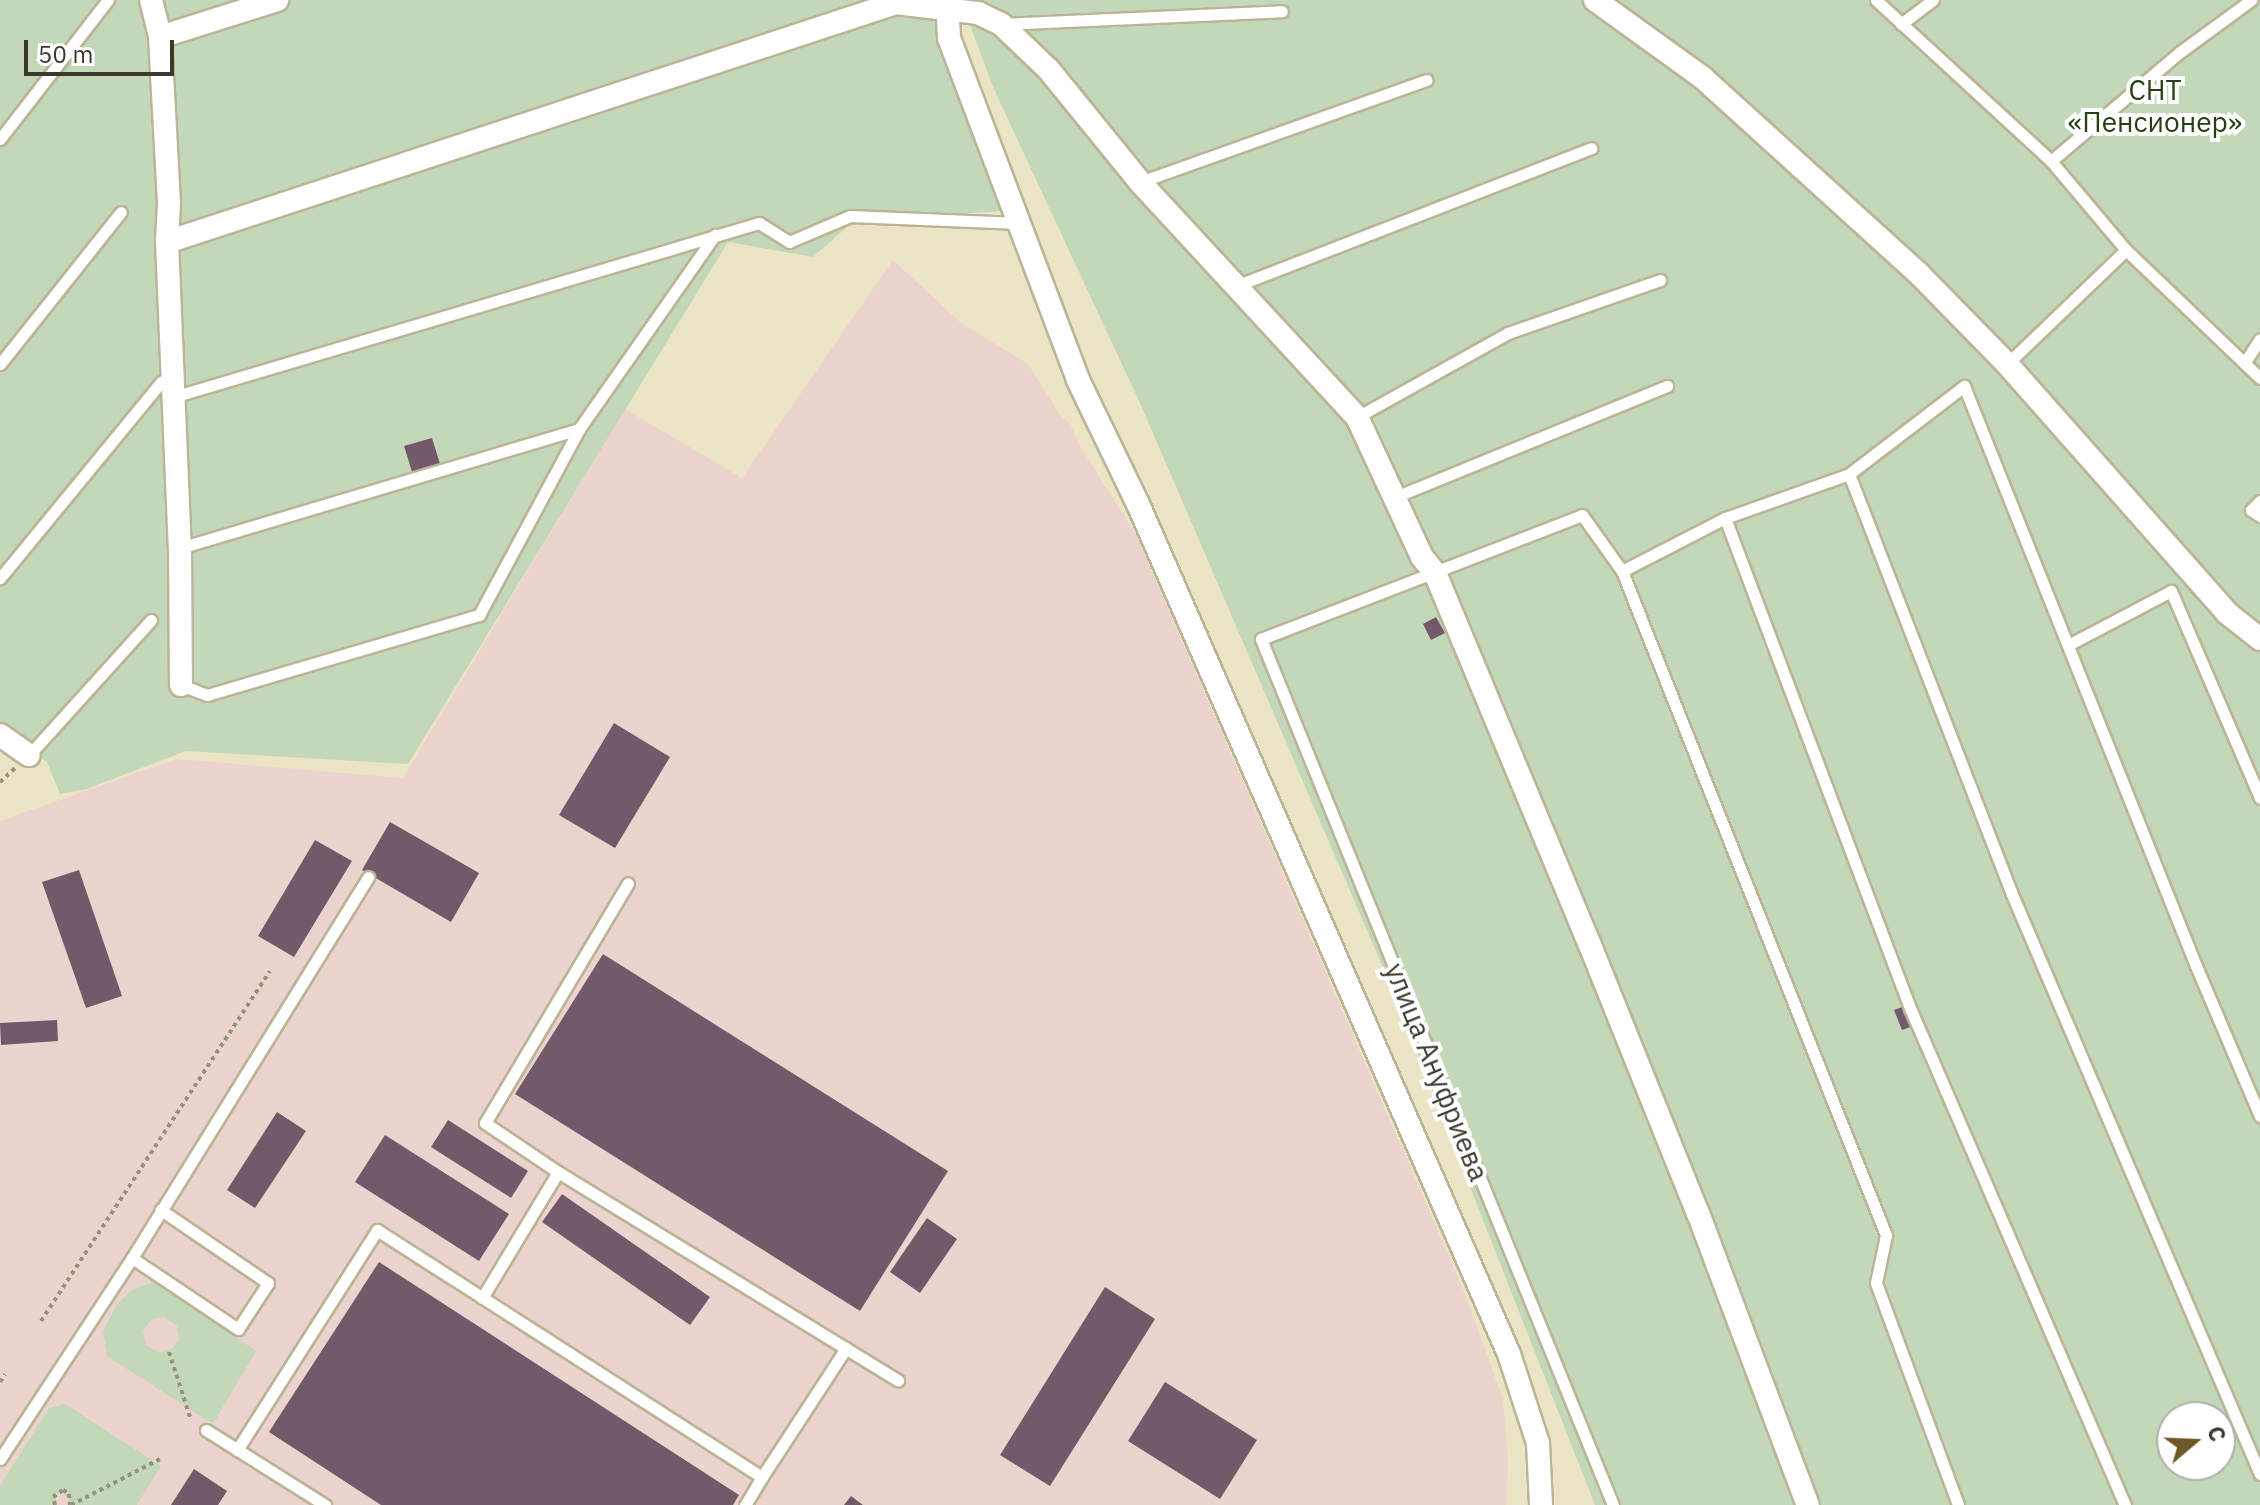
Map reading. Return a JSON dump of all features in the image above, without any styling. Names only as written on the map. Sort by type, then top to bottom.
[{"type":"street","points":[[151,0],[160,37],[169,202],[167,390],[180,548],[181,685]]},
{"type":"street","points":[[160,37],[277,0]]},
{"type":"street","points":[[1595,0],[1703,78],[1919,274],[2007,364],[2227,613],[2260,639]]},
{"type":"street","points":[[167,242],[896,3],[948,4],[1001,24],[1049,70],[1140,182],[1357,417],[1422,557],[1435,573],[1698,1213],[1808,1505]]},
{"type":"street","points":[[948,4],[949,38],[1078,380],[1138,504],[1509,1354],[1538,1443],[1541,1505]]},
{"type":"street","points":[[0,735],[29,755]]},
{"type":"lane","points":[[0,139],[108,0]]},
{"type":"lane","points":[[1876,0],[2051,161],[2126,250],[2260,378]]},
{"type":"lane","points":[[1901,24],[1933,0]]},
{"type":"lane","points":[[2051,161],[2180,52],[2251,0]]},
{"type":"lane","points":[[1001,24],[1282,11]]},
{"type":"lane","points":[[1140,182],[1426,80]]},
{"type":"lane","points":[[1235,286],[1591,148]]},
{"type":"lane","points":[[0,364],[121,212]]},
{"type":"lane","points":[[0,578],[167,390],[759,223],[789,242],[850,216],[1019,223]]},
{"type":"lane","points":[[181,685],[207,695],[479,615],[579,429],[715,235]]},
{"type":"lane","points":[[2007,364],[2126,250]]},
{"type":"lane","points":[[1357,417],[1508,333],[1660,280]]},
{"type":"lane","points":[[2245,362],[2260,339]]},
{"type":"lane","points":[[1395,497],[1667,386]]},
{"type":"lane","points":[[1622,571],[1725,518],[1849,474],[1964,386],[2260,1116]]},
{"type":"lane","points":[[180,548],[579,429]]},
{"type":"lane","points":[[1849,474],[2011,892],[2260,1474]]},
{"type":"lane","points":[[2260,501],[2251,510],[2260,516]]},
{"type":"lane","points":[[1435,573],[1582,515],[1622,571],[1886,1235],[1876,1283],[1958,1505]]},
{"type":"lane","points":[[1725,518],[1910,1008],[2125,1505]]},
{"type":"lane","name":"улица Ануфриева","points":[[1435,573],[1261,639],[1613,1505]]},
{"type":"lane","points":[[2068,645],[2171,591],[2260,798]]},
{"type":"lane","points":[[29,755],[151,620]]},
{"type":"lane","points":[[0,1459],[132,1258],[368,877]]},
{"type":"lane","points":[[628,883],[485,1123],[558,1172],[898,1380]]},
{"type":"lane","points":[[482,1298],[558,1172]]},
{"type":"lane","points":[[132,1258],[238,1329],[268,1283],[161,1210]]},
{"type":"lane","points":[[237,1450],[377,1230],[762,1477]]},
{"type":"lane","points":[[745,1505],[846,1348]]},
{"type":"lane","points":[[206,1430],[325,1505]]},
{"type":"path","points":[[41,1321],[270,971]]},
{"type":"path","points":[[169,1352],[191,1420]]},
{"type":"path","points":[[0,1382],[5,1374]]},
{"type":"path","points":[[55,1505],[53,1497],[63,1490],[69,1494],[70,1505],[160,1459]]},
{"type":"shaded area","points":[[893,260],[961,323],[1028,364],[1060,415],[1071,425],[1078,443],[1136,535],[1463,1289],[1503,1399],[1508,1463],[1506,1505],[0,1505],[0,821],[177,759],[403,778],[625,409],[742,478]]},
{"type":"green space","points":[[0,0],[938,0],[1003,211],[855,220],[813,257],[728,242],[408,764],[186,751],[86,789],[60,794],[47,762],[0,728]]},
{"type":"green space","name":"СНТ «Пенсионер»","points":[[961,0],[2260,0],[2260,1505],[1595,1505],[1391,986],[1140,403],[993,87]]},
{"type":"green space","points":[[155,1282],[256,1351],[213,1424],[107,1356],[103,1331],[118,1303],[133,1289]],"holes":[[[165,1317],[177,1326],[179,1339],[173,1348],[160,1353],[146,1345],[143,1331],[152,1319]]]},
{"type":"green space","points":[[65,1404],[161,1466],[137,1505],[67,1505],[69,1499],[62,1492],[56,1496],[57,1505],[0,1505],[0,1486],[49,1408]]},
{"type":"building","points":[[432,438],[441,467],[413,475],[404,446]]},
{"type":"building","points":[[1436,617],[1445,633],[1431,640],[1423,624]]},
{"type":"building","points":[[614,723],[670,757],[615,848],[559,815]]},
{"type":"building","points":[[390,822],[479,873],[451,922],[362,870]]},
{"type":"building","points":[[315,840],[352,861],[294,957],[258,936]]},
{"type":"building","points":[[79,870],[122,996],[86,1008],[42,882]]},
{"type":"building","points":[[603,954],[948,1171],[860,1311],[515,1094]]},
{"type":"building","points":[[1905,1006],[1913,1026],[1902,1030],[1894,1010]]},
{"type":"building","points":[[57,1020],[58,1041],[1,1045],[0,1023]]},
{"type":"building","points":[[277,1112],[306,1131],[255,1208],[227,1190]]},
{"type":"building","points":[[448,1120],[528,1171],[511,1198],[431,1147]]},
{"type":"building","points":[[385,1135],[509,1214],[479,1261],[355,1182]]},
{"type":"building","points":[[562,1194],[710,1297],[690,1325],[542,1222]]},
{"type":"building","points":[[927,1218],[957,1239],[920,1293],[890,1272]]},
{"type":"building","points":[[379,1262],[739,1495],[733,1505],[381,1505],[269,1432]]},
{"type":"building","points":[[1105,1287],[1155,1319],[1050,1486],[1000,1455]]},
{"type":"building","points":[[1165,1382],[1257,1440],[1220,1499],[1128,1441]]},
{"type":"building","points":[[194,1469],[227,1491],[218,1505],[171,1505]]},
{"type":"building","points":[[851,1496],[863,1505],[844,1505]]}]
